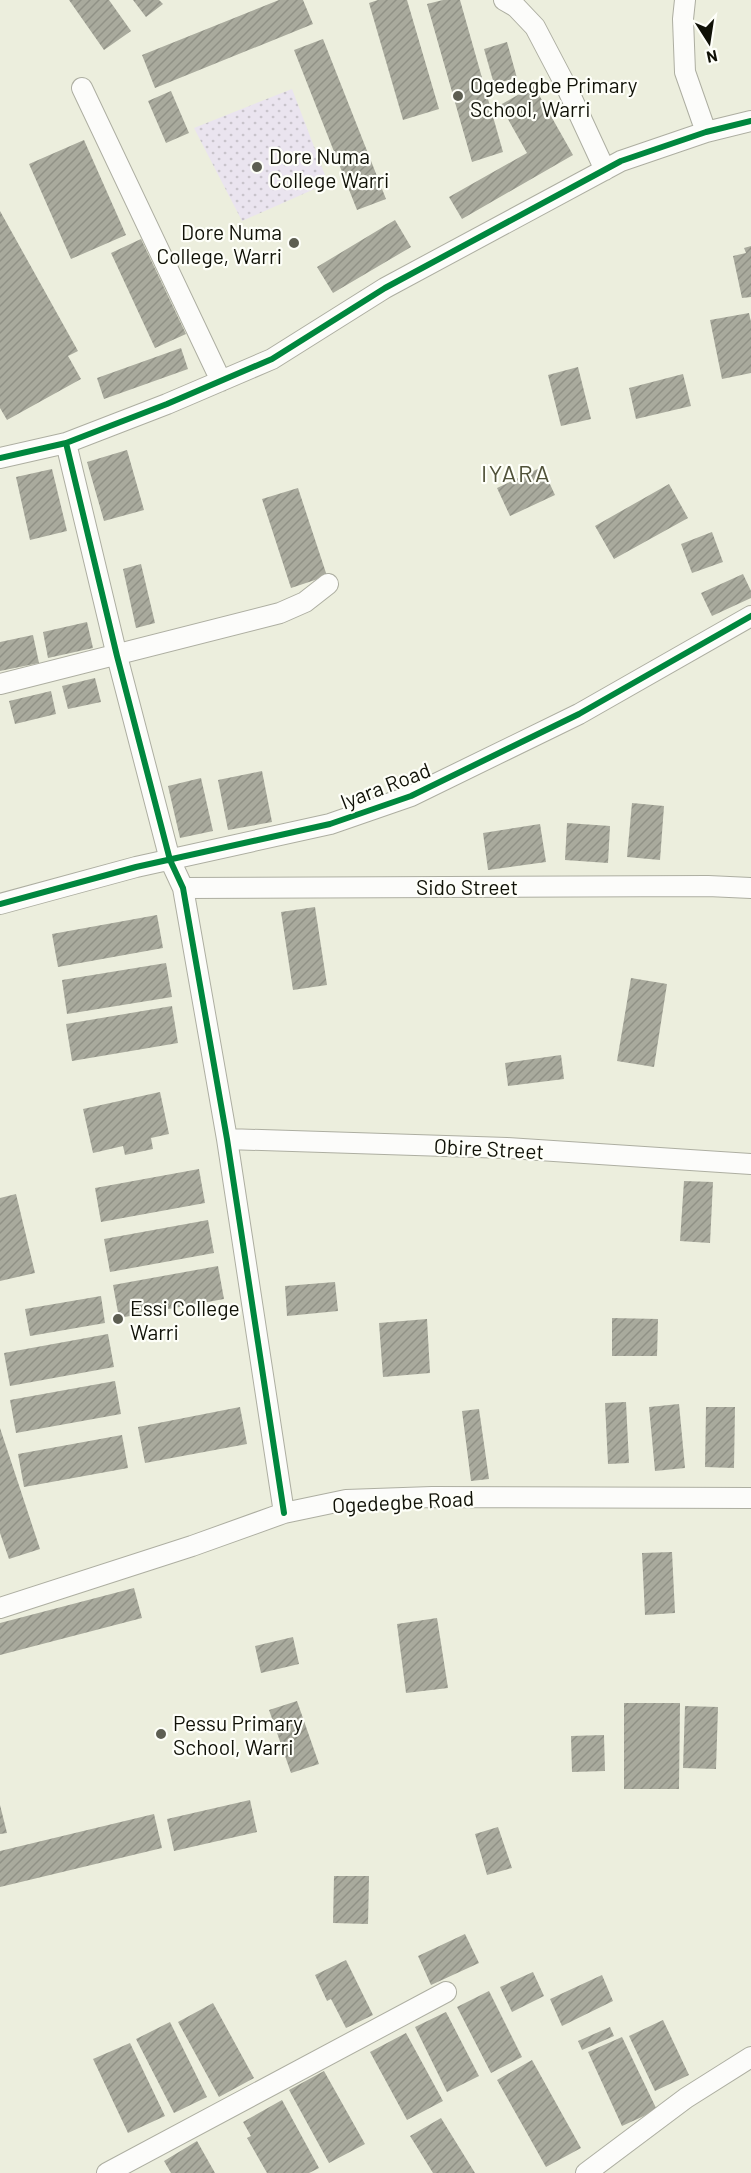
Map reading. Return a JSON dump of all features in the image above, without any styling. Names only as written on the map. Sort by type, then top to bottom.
[{"type":"street","points":[[685,0],[682,19],[685,72],[706,132]]},
{"type":"street","points":[[518,2],[535,27],[567,88],[605,170]]},
{"type":"street","points":[[82,88],[221,381]]},
{"type":"street","points":[[0,458],[66,443],[167,404],[272,359],[385,288],[621,161],[706,132],[751,121]]},
{"type":"street","points":[[66,443],[117,656],[170,860],[183,888],[227,1139],[284,1513]]},
{"type":"street","points":[[0,684],[280,613],[305,602],[328,584]]},
{"type":"street","name":"Iyara Road","points":[[0,904],[170,860],[330,824],[411,796],[579,714],[751,616]]},
{"type":"street","name":"Sido Street","points":[[183,888],[708,886],[751,888]]},
{"type":"street","name":"Obire Street","points":[[227,1139],[507,1148],[751,1164]]},
{"type":"street","name":"Ogedegbe Road","points":[[0,1608],[192,1546],[284,1513],[346,1500],[751,1498]]},
{"type":"street","points":[[107,2173],[446,1992]]},
{"type":"street","points":[[586,2173],[615,2165],[686,2098],[751,2057]]},
{"type":"shaded area","points":[[292,89],[328,183],[242,221],[194,128]]},
{"type":"building","points":[[69,0],[109,0],[131,31],[104,50]]},
{"type":"building","points":[[133,0],[159,0],[163,4],[146,17]]},
{"type":"building","points":[[279,0],[303,0],[313,24],[155,88],[142,55]]},
{"type":"building","points":[[378,0],[407,0],[439,109],[403,120],[369,3]]},
{"type":"building","points":[[443,0],[460,0],[503,152],[472,162],[427,4]]},
{"type":"building","points":[[323,39],[386,199],[357,210],[294,50]]},
{"type":"building","points":[[507,42],[517,78],[494,84],[484,49]]},
{"type":"building","points":[[534,86],[573,155],[462,219],[449,197],[527,153],[500,105]]},
{"type":"building","points":[[171,91],[189,133],[166,143],[148,101]]},
{"type":"building","points":[[84,140],[126,235],[71,259],[29,164]]},
{"type":"building","points":[[0,211],[78,351],[68,356],[81,379],[7,420],[0,408]]},
{"type":"building","points":[[395,220],[411,247],[333,293],[317,267]]},
{"type":"building","points":[[141,239],[186,334],[155,348],[111,253]]},
{"type":"building","points":[[751,246],[751,297],[742,298],[733,256],[746,253],[744,248]]},
{"type":"building","points":[[749,313],[751,373],[722,379],[710,320]]},
{"type":"building","points":[[181,348],[188,369],[104,399],[97,378]]},
{"type":"building","points":[[578,367],[591,419],[561,426],[548,375]]},
{"type":"building","points":[[683,374],[691,406],[636,419],[629,388]]},
{"type":"building","points":[[127,450],[144,510],[104,521],[87,462]]},
{"type":"building","points":[[542,467],[555,495],[510,516],[497,488]]},
{"type":"building","points":[[52,469],[67,531],[30,540],[16,477]]},
{"type":"building","points":[[669,484],[688,518],[614,559],[595,526]]},
{"type":"building","points":[[298,488],[327,576],[291,588],[262,499]]},
{"type":"building","points":[[712,532],[723,562],[692,573],[681,544]]},
{"type":"building","points":[[141,564],[155,623],[136,628],[123,569]]},
{"type":"building","points":[[743,574],[751,591],[751,598],[712,616],[701,593]]},
{"type":"building","points":[[87,622],[93,648],[48,658],[43,632]]},
{"type":"building","points":[[33,635],[39,663],[0,671],[0,642]]},
{"type":"building","points":[[95,678],[101,702],[68,709],[62,686]]},
{"type":"building","points":[[51,691],[56,714],[15,724],[9,701]]},
{"type":"building","points":[[262,771],[272,822],[228,830],[218,780]]},
{"type":"building","points":[[201,778],[213,831],[180,838],[168,786]]},
{"type":"building","points":[[632,803],[664,806],[660,860],[627,857]]},
{"type":"building","points":[[567,823],[610,826],[608,863],[565,860]]},
{"type":"building","points":[[540,824],[546,862],[488,870],[483,833]]},
{"type":"building","points":[[315,907],[327,985],[293,990],[281,912]]},
{"type":"building","points":[[157,915],[163,948],[58,967],[52,934]]},
{"type":"building","points":[[166,963],[172,997],[67,1014],[62,980]]},
{"type":"building","points":[[631,978],[667,984],[654,1067],[617,1061]]},
{"type":"building","points":[[172,1006],[178,1043],[72,1061],[66,1024]]},
{"type":"building","points":[[561,1055],[564,1079],[508,1086],[505,1063]]},
{"type":"building","points":[[160,1092],[169,1134],[151,1138],[153,1149],[125,1155],[123,1146],[93,1153],[83,1109]]},
{"type":"building","points":[[199,1169],[205,1203],[101,1222],[95,1188]]},
{"type":"building","points":[[684,1181],[713,1182],[710,1243],[680,1241]]},
{"type":"building","points":[[16,1194],[35,1273],[0,1281],[0,1198]]},
{"type":"building","points":[[208,1220],[214,1253],[110,1272],[104,1239]]},
{"type":"building","points":[[218,1266],[224,1299],[119,1318],[113,1285]]},
{"type":"building","points":[[335,1282],[338,1311],[287,1316],[285,1286]]},
{"type":"building","points":[[101,1296],[105,1323],[30,1336],[25,1309]]},
{"type":"building","points":[[612,1318],[658,1319],[657,1356],[612,1356]]},
{"type":"building","points":[[427,1319],[430,1373],[383,1377],[379,1323]]},
{"type":"building","points":[[108,1334],[114,1367],[10,1386],[4,1353]]},
{"type":"building","points":[[115,1381],[121,1414],[16,1433],[10,1400]]},
{"type":"building","points":[[626,1402],[629,1463],[608,1464],[605,1403]]},
{"type":"building","points":[[679,1404],[685,1468],[655,1471],[649,1407]]},
{"type":"building","points":[[240,1407],[247,1444],[145,1463],[138,1427]]},
{"type":"building","points":[[706,1407],[735,1407],[734,1468],[705,1467]]},
{"type":"building","points":[[479,1409],[489,1479],[471,1481],[462,1411]]},
{"type":"building","points":[[0,1428],[40,1549],[9,1559],[0,1533]]},
{"type":"building","points":[[122,1435],[128,1468],[24,1487],[18,1454]]},
{"type":"building","points":[[672,1552],[675,1613],[645,1615],[642,1553]]},
{"type":"building","points":[[134,1588],[142,1618],[0,1655],[0,1623]]},
{"type":"building","points":[[437,1618],[448,1688],[406,1693],[397,1624]]},
{"type":"building","points":[[293,1637],[299,1664],[261,1673],[255,1646]]},
{"type":"building","points":[[297,1701],[319,1764],[291,1773],[269,1710]]},
{"type":"building","points":[[624,1703],[680,1703],[679,1789],[624,1789]]},
{"type":"building","points":[[685,1706],[718,1707],[716,1769],[683,1768]]},
{"type":"building","points":[[604,1735],[605,1771],[572,1772],[571,1736]]},
{"type":"building","points":[[250,1800],[257,1832],[174,1851],[167,1819]]},
{"type":"building","points":[[0,1805],[7,1833],[0,1834]]},
{"type":"building","points":[[154,1814],[162,1848],[0,1887],[0,1851]]},
{"type":"building","points":[[498,1827],[512,1868],[487,1875],[475,1834]]},
{"type":"building","points":[[334,1876],[369,1876],[368,1924],[333,1923]]},
{"type":"building","points":[[465,1934],[479,1963],[431,1985],[418,1956]]},
{"type":"building","points":[[346,1960],[373,2015],[346,2028],[331,1999],[327,2001],[315,1975]]},
{"type":"building","points":[[533,1972],[544,1996],[512,2012],[500,1987]]},
{"type":"building","points":[[602,1975],[613,2001],[562,2026],[550,1999]]},
{"type":"building","points":[[489,1991],[522,2057],[491,2073],[457,2007]]},
{"type":"building","points":[[213,2003],[254,2078],[219,2097],[178,2022]]},
{"type":"building","points":[[446,2012],[479,2076],[447,2092],[415,2027]]},
{"type":"building","points":[[663,2020],[689,2075],[655,2091],[629,2036]]},
{"type":"building","points":[[170,2022],[207,2097],[174,2113],[136,2039]]},
{"type":"building","points":[[610,2027],[614,2036],[582,2050],[578,2041]]},
{"type":"building","points":[[406,2033],[443,2101],[407,2120],[370,2052]]},
{"type":"building","points":[[622,2037],[657,2110],[622,2126],[588,2052]]},
{"type":"building","points":[[130,2043],[165,2116],[128,2133],[93,2059]]},
{"type":"building","points":[[532,2060],[581,2148],[546,2167],[497,2080]]},
{"type":"building","points":[[324,2071],[365,2144],[329,2163],[289,2090]]},
{"type":"building","points":[[282,2100],[319,2168],[309,2173],[267,2173],[247,2138],[251,2136],[243,2122]]},
{"type":"building","points":[[441,2118],[475,2173],[433,2173],[410,2136]]},
{"type":"building","points":[[197,2141],[215,2173],[171,2173],[164,2161]]},
{"type":"cycle path","points":[[0,458],[66,443],[167,404],[272,359],[385,288],[621,161],[706,132],[751,121]]},
{"type":"cycle path","points":[[66,443],[117,656],[170,860],[183,888],[227,1139],[284,1513]]},
{"type":"cycle path","points":[[0,904],[136,867],[330,824],[411,796],[579,714],[751,616]]},
{"type":"place","name":"Ogedegbe Primary School, Warri","points":[[458,96]]},
{"type":"place","name":"Dore Numa College Warri","points":[[257,167]]},
{"type":"place","name":"Dore Numa College, Warri","points":[[294,243]]},
{"type":"place","name":"Essi College Warri","points":[[118,1319]]},
{"type":"place","name":"Pessu Primary School, Warri","points":[[161,1734]]},
{"type":"district","name":"IYARA","points":[[516,472]]}]
